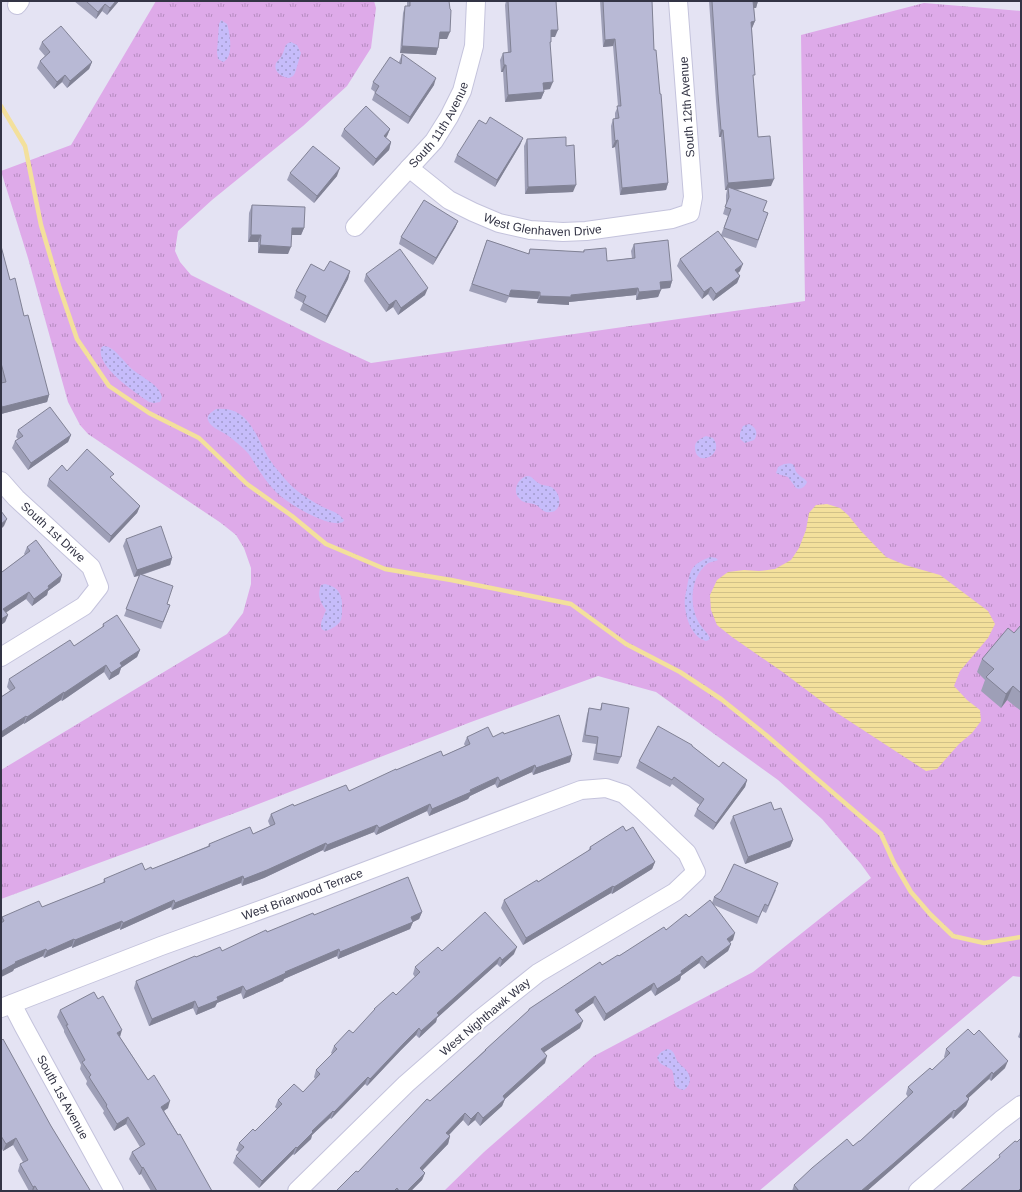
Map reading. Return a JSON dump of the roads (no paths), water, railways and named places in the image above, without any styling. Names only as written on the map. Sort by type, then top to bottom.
[{"type":"street","name":"South 11th Avenue","points":[[355,227],[434,141],[449,117],[462,91],[474,46],[476,1]]},
{"type":"street","name":"South 12th Avenue","points":[[678,1],[693,197],[690,213]]},
{"type":"street","name":"West Glenhaven Drive","points":[[410,168],[449,200],[499,223],[530,230],[563,232],[586,231],[672,219],[690,213]]},
{"type":"street","name":"South 1st Drive","points":[[1,482],[16,498],[91,567],[99,587],[84,606],[1,658]]},
{"type":"street","name":"West Nighthawk Way","points":[[296,1191],[406,1084],[479,1020],[538,973],[675,892],[696,872],[686,853],[642,810],[624,794],[606,788]]},
{"type":"street","name":"West Briarwood Terrace","points":[[7,1006],[161,946],[321,888],[581,790],[606,788]]},
{"type":"street","name":"South 1st Avenue","points":[[7,1006],[24,1027],[114,1191]]},
{"type":"street","points":[[918,1191],[1001,1120],[1021,1106]]},
{"type":"waterway","points":[[1,106],[25,146],[41,225],[59,286],[77,339],[109,386],[149,413],[199,438],[247,484],[292,516],[326,544],[385,569],[451,580],[571,604],[626,644],[680,672],[721,699],[766,735],[881,834],[894,863],[911,892],[930,914],[953,936],[984,943],[1021,937]]}]
